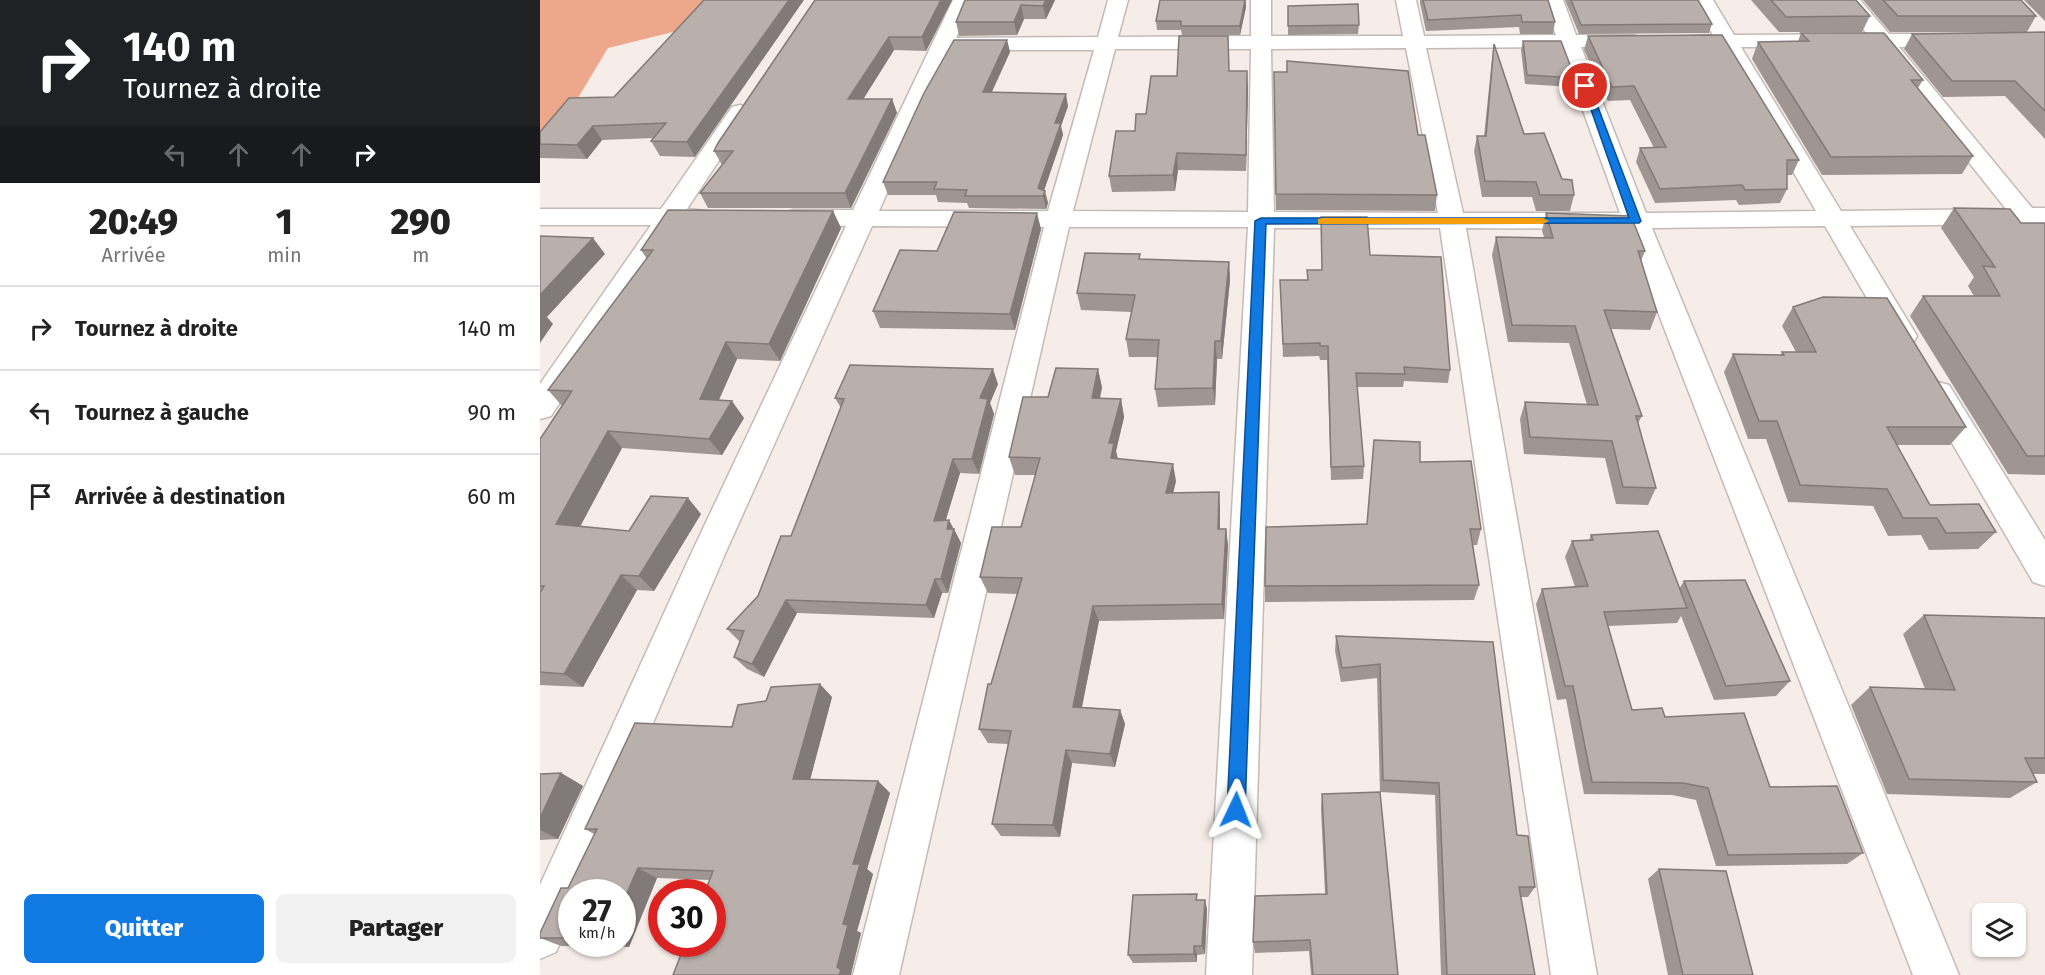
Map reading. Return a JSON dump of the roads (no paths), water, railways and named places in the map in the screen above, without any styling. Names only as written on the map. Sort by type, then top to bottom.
[{"type":"street","points":[[540,936],[708,554],[963,0]]},
{"type":"street","points":[[876,975],[1058,221],[1118,0]]},
{"type":"street","points":[[1229,975],[1261,221],[1261,0]]},
{"type":"street","points":[[1406,0],[1452,221],[1574,975]]},
{"type":"street","points":[[1553,0],[1636,221],[1936,975]]},
{"type":"street","points":[[1703,0],[2045,571]]},
{"type":"street","points":[[1850,0],[2035,216],[2045,241]]},
{"type":"street","points":[[943,44],[1884,39],[2040,33]]},
{"type":"street","points":[[540,408],[756,89]]},
{"type":"street","points":[[771,218],[1058,221],[1636,221],[2035,216]]},
{"type":"street","points":[[540,217],[737,218]]}]
